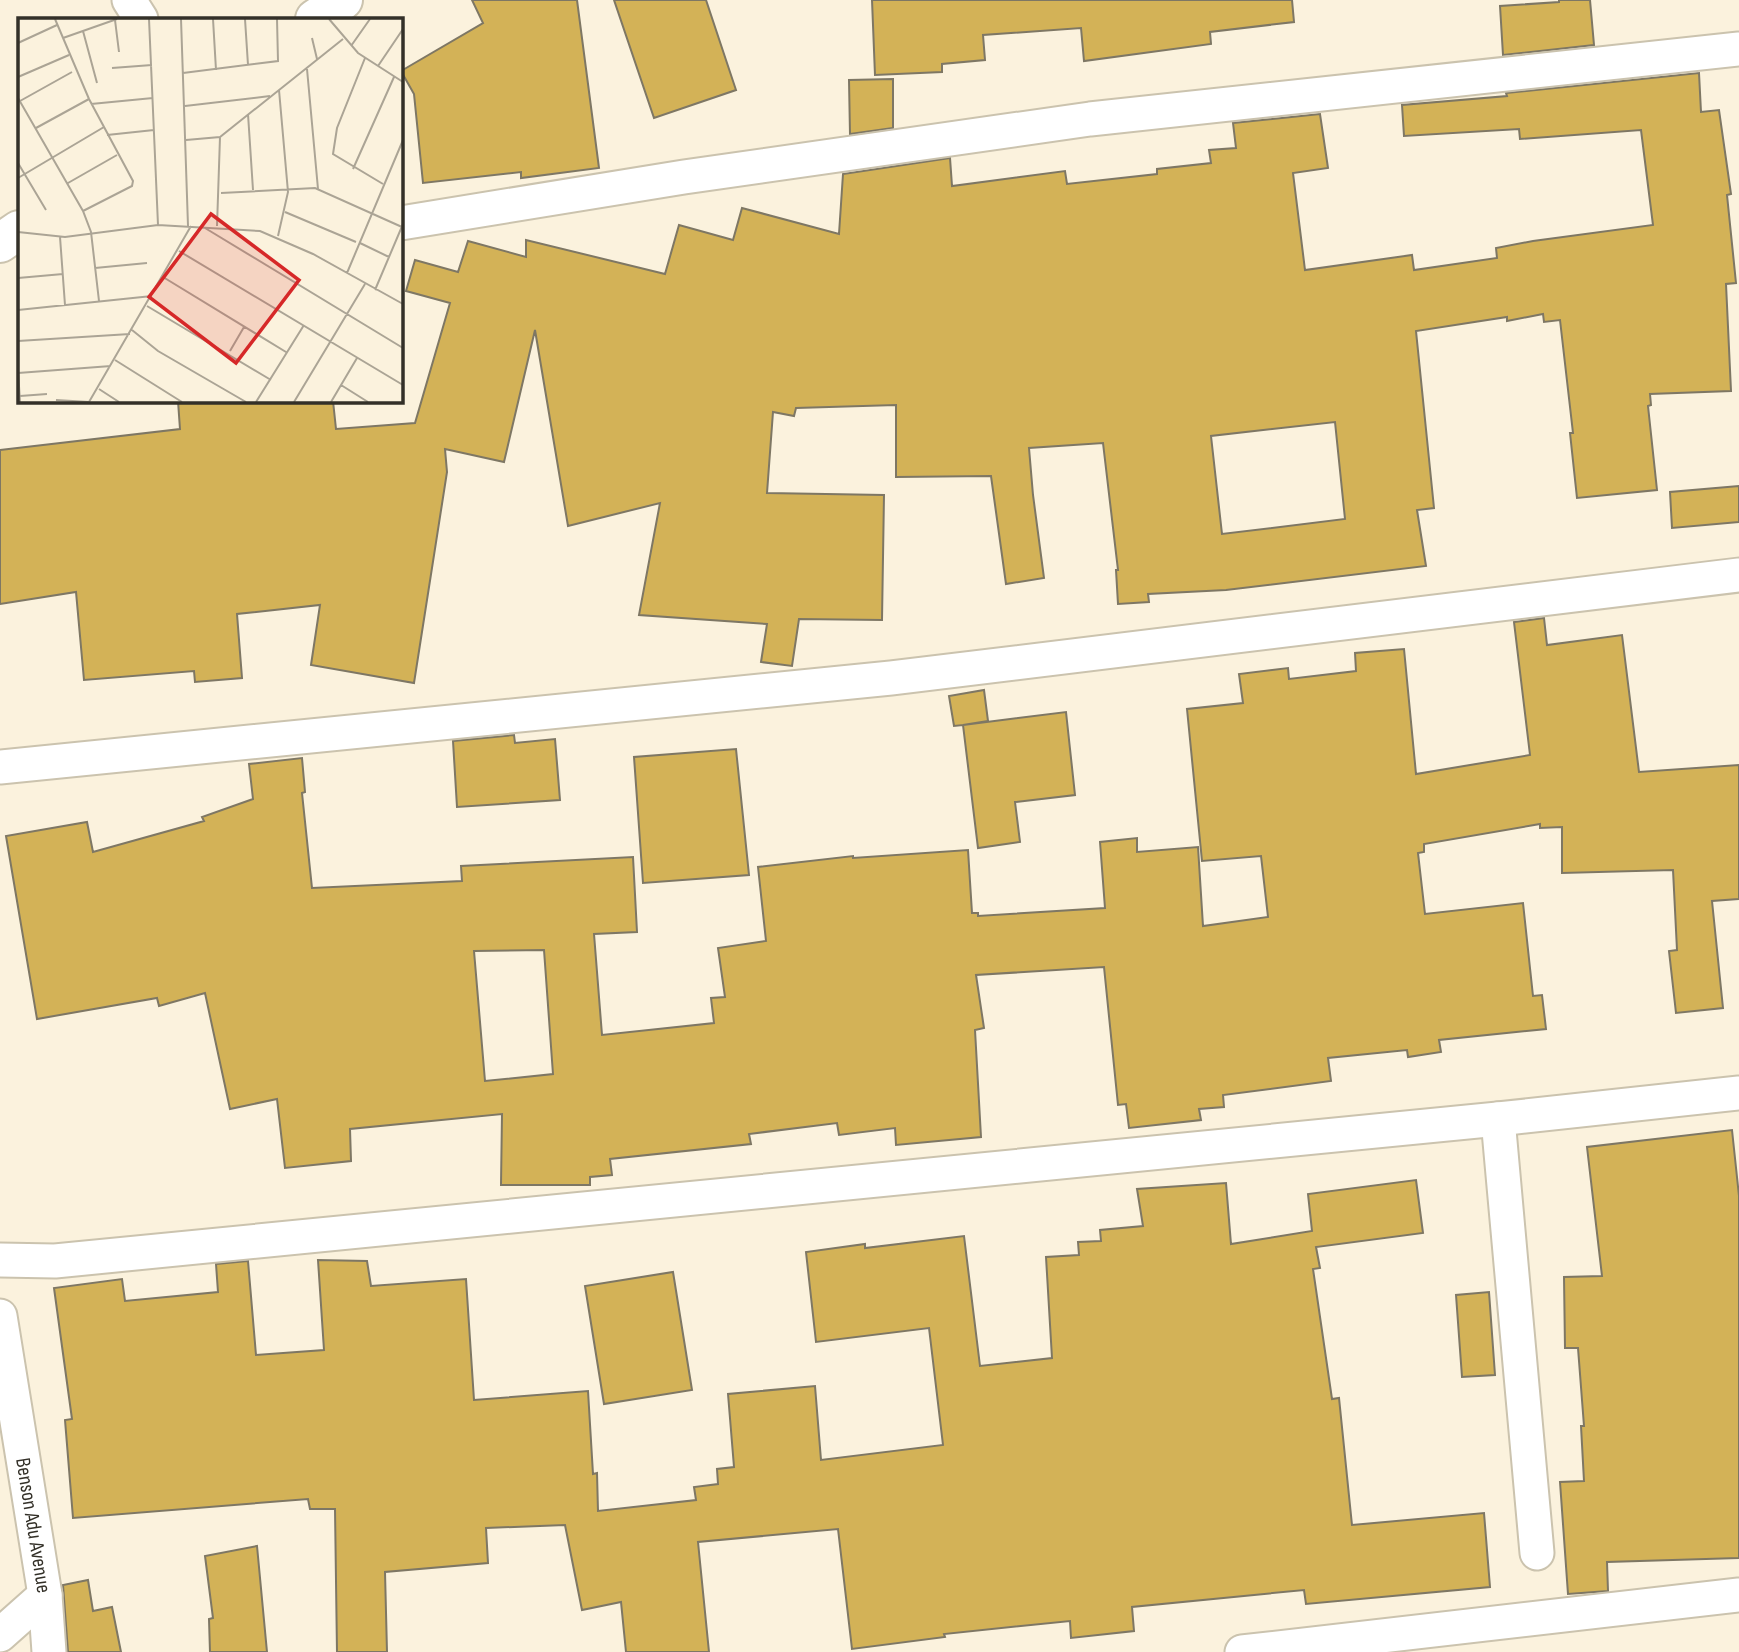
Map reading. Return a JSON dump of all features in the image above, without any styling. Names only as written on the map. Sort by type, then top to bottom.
[{"type":"street","points":[[129,0],[140,18]]},
{"type":"street","points":[[316,18],[343,0]]},
{"type":"street","points":[[402,223],[697,175],[1090,119],[1739,49]]},
{"type":"street","points":[[0,243],[18,231]]},
{"type":"street","points":[[0,767],[891,678],[1739,575]]},
{"type":"street","points":[[0,1260],[55,1261],[1739,1093]]},
{"type":"street","points":[[1498,1119],[1537,1553]]},
{"type":"street","name":"Benson Adu Avenue","points":[[0,1316],[45,1595],[49,1652]]},
{"type":"street","points":[[0,1635],[45,1595]]},
{"type":"street","points":[[1242,1652],[1739,1595]]},
{"type":"building","points":[[472,0],[577,0],[599,168],[521,178],[521,172],[423,183],[414,94],[402,70],[483,23]]},
{"type":"building","points":[[614,0],[706,0],[736,90],[654,118]]},
{"type":"building","points":[[872,0],[1292,0],[1294,22],[1210,32],[1211,44],[1084,61],[1081,28],[983,35],[985,60],[942,64],[942,72],[875,75]]},
{"type":"building","points":[[1590,0],[1594,45],[1503,55],[1500,6]]},
{"type":"building","points":[[1699,73],[1701,112],[1719,110],[1731,194],[1727,195],[1736,283],[1726,284],[1731,391],[1650,394],[1651,405],[1648,406],[1657,490],[1577,498],[1570,433],[1573,433],[1560,320],[1544,322],[1543,314],[1507,321],[1507,317],[1416,331],[1434,508],[1417,510],[1426,566],[1226,590],[1148,594],[1149,602],[1118,604],[1118,570],[1103,443],[1029,448],[1044,578],[1006,584],[991,476],[896,477],[896,405],[796,408],[794,416],[773,412],[767,493],[884,495],[882,620],[799,619],[792,666],[761,662],[767,624],[639,615],[660,503],[568,526],[535,330],[504,462],[445,449],[447,472],[414,683],[311,665],[320,605],[237,614],[242,678],[195,682],[194,671],[84,680],[76,592],[0,604],[0,450],[180,429],[178,402],[333,402],[336,429],[415,423],[450,303],[406,291],[415,260],[458,272],[468,241],[526,257],[526,240],[665,274],[679,225],[733,240],[742,208],[839,234],[843,174],[950,158],[952,186],[1065,171],[1067,184],[1157,174],[1157,169],[1211,163],[1209,150],[1236,148],[1233,123],[1320,114],[1328,168],[1293,173],[1305,270],[1412,255],[1414,270],[1497,258],[1496,248],[1533,241],[1653,225],[1641,130],[1520,139],[1519,129],[1404,136],[1402,105],[1507,96],[1506,93]],"holes":[[[1335,422],[1345,519],[1222,534],[1211,436]]]},
{"type":"building","points":[[893,79],[893,128],[850,134],[849,80]]},
{"type":"building","points":[[1739,486],[1739,522],[1672,528],[1670,492]]},
{"type":"building","points":[[1544,618],[1547,645],[1622,635],[1639,772],[1739,765],[1739,899],[1712,901],[1723,1008],[1676,1013],[1669,951],[1677,950],[1673,870],[1562,873],[1562,827],[1540,828],[1540,824],[1424,844],[1424,852],[1418,853],[1425,914],[1523,903],[1533,996],[1542,995],[1546,1029],[1439,1040],[1441,1052],[1408,1057],[1407,1050],[1328,1058],[1331,1081],[1223,1095],[1224,1107],[1199,1109],[1201,1120],[1129,1128],[1126,1104],[1118,1105],[1104,967],[976,975],[984,1028],[975,1030],[981,1137],[896,1145],[895,1128],[839,1135],[837,1123],[749,1134],[751,1144],[610,1159],[612,1175],[590,1177],[590,1185],[501,1185],[502,1114],[350,1129],[351,1161],[285,1168],[277,1099],[230,1109],[205,993],[159,1006],[157,998],[37,1019],[6,836],[87,822],[93,852],[204,821],[202,817],[253,799],[249,764],[302,758],[305,792],[302,793],[312,888],[462,881],[461,866],[633,857],[637,932],[594,934],[602,1035],[714,1023],[711,998],[725,997],[718,948],[766,941],[758,867],[853,856],[968,850],[972,913],[978,913],[978,916],[1105,908],[1100,842],[1137,838],[1137,852],[1198,847],[1203,926],[1268,917],[1261,856],[1202,861],[1187,709],[1243,703],[1239,674],[1288,668],[1289,679],[1356,671],[1355,653],[1404,649],[1416,774],[1530,755],[1514,622]],"holes":[[[544,950],[553,1074],[485,1081],[474,951]]]},
{"type":"building","points":[[984,690],[988,721],[954,726],[949,696]]},
{"type":"building","points":[[1066,712],[1075,795],[1015,802],[1020,842],[978,848],[963,725]]},
{"type":"building","points":[[514,735],[515,743],[555,739],[560,800],[457,807],[453,741]]},
{"type":"building","points":[[736,749],[749,875],[643,883],[634,757]]},
{"type":"building","points":[[1732,1130],[1739,1196],[1739,1558],[1607,1562],[1608,1591],[1568,1594],[1560,1482],[1584,1481],[1581,1426],[1584,1426],[1578,1348],[1565,1348],[1564,1277],[1602,1276],[1587,1147]]},
{"type":"building","points":[[1416,1180],[1423,1233],[1316,1247],[1320,1268],[1313,1269],[1332,1399],[1339,1398],[1352,1525],[1484,1513],[1490,1587],[1306,1604],[1304,1590],[1132,1607],[1134,1631],[1071,1638],[1070,1621],[944,1634],[945,1637],[852,1649],[838,1529],[698,1542],[709,1652],[626,1652],[621,1602],[582,1610],[565,1525],[486,1528],[488,1563],[385,1572],[387,1652],[337,1652],[335,1509],[310,1509],[308,1499],[73,1518],[65,1420],[72,1419],[54,1288],[122,1279],[125,1301],[218,1292],[216,1264],[248,1261],[256,1355],[324,1350],[318,1260],[367,1261],[371,1286],[466,1279],[474,1400],[588,1391],[593,1474],[597,1473],[598,1511],[696,1500],[694,1487],[718,1484],[717,1469],[734,1467],[728,1394],[815,1386],[821,1460],[943,1445],[929,1328],[816,1342],[806,1252],[964,1236],[980,1366],[1052,1358],[1046,1257],[1079,1255],[1078,1242],[1101,1241],[1100,1230],[1143,1226],[1137,1189],[1226,1183],[1231,1244],[1312,1231],[1308,1194]]},
{"type":"building","points":[[673,1272],[692,1390],[604,1404],[585,1286]]},
{"type":"building","points":[[1489,1292],[1495,1375],[1462,1377],[1456,1295]]},
{"type":"building","points":[[257,1546],[267,1652],[210,1652],[209,1619],[213,1618],[205,1556]]},
{"type":"building","points":[[88,1580],[93,1611],[112,1607],[121,1652],[68,1652],[63,1585]]}]
